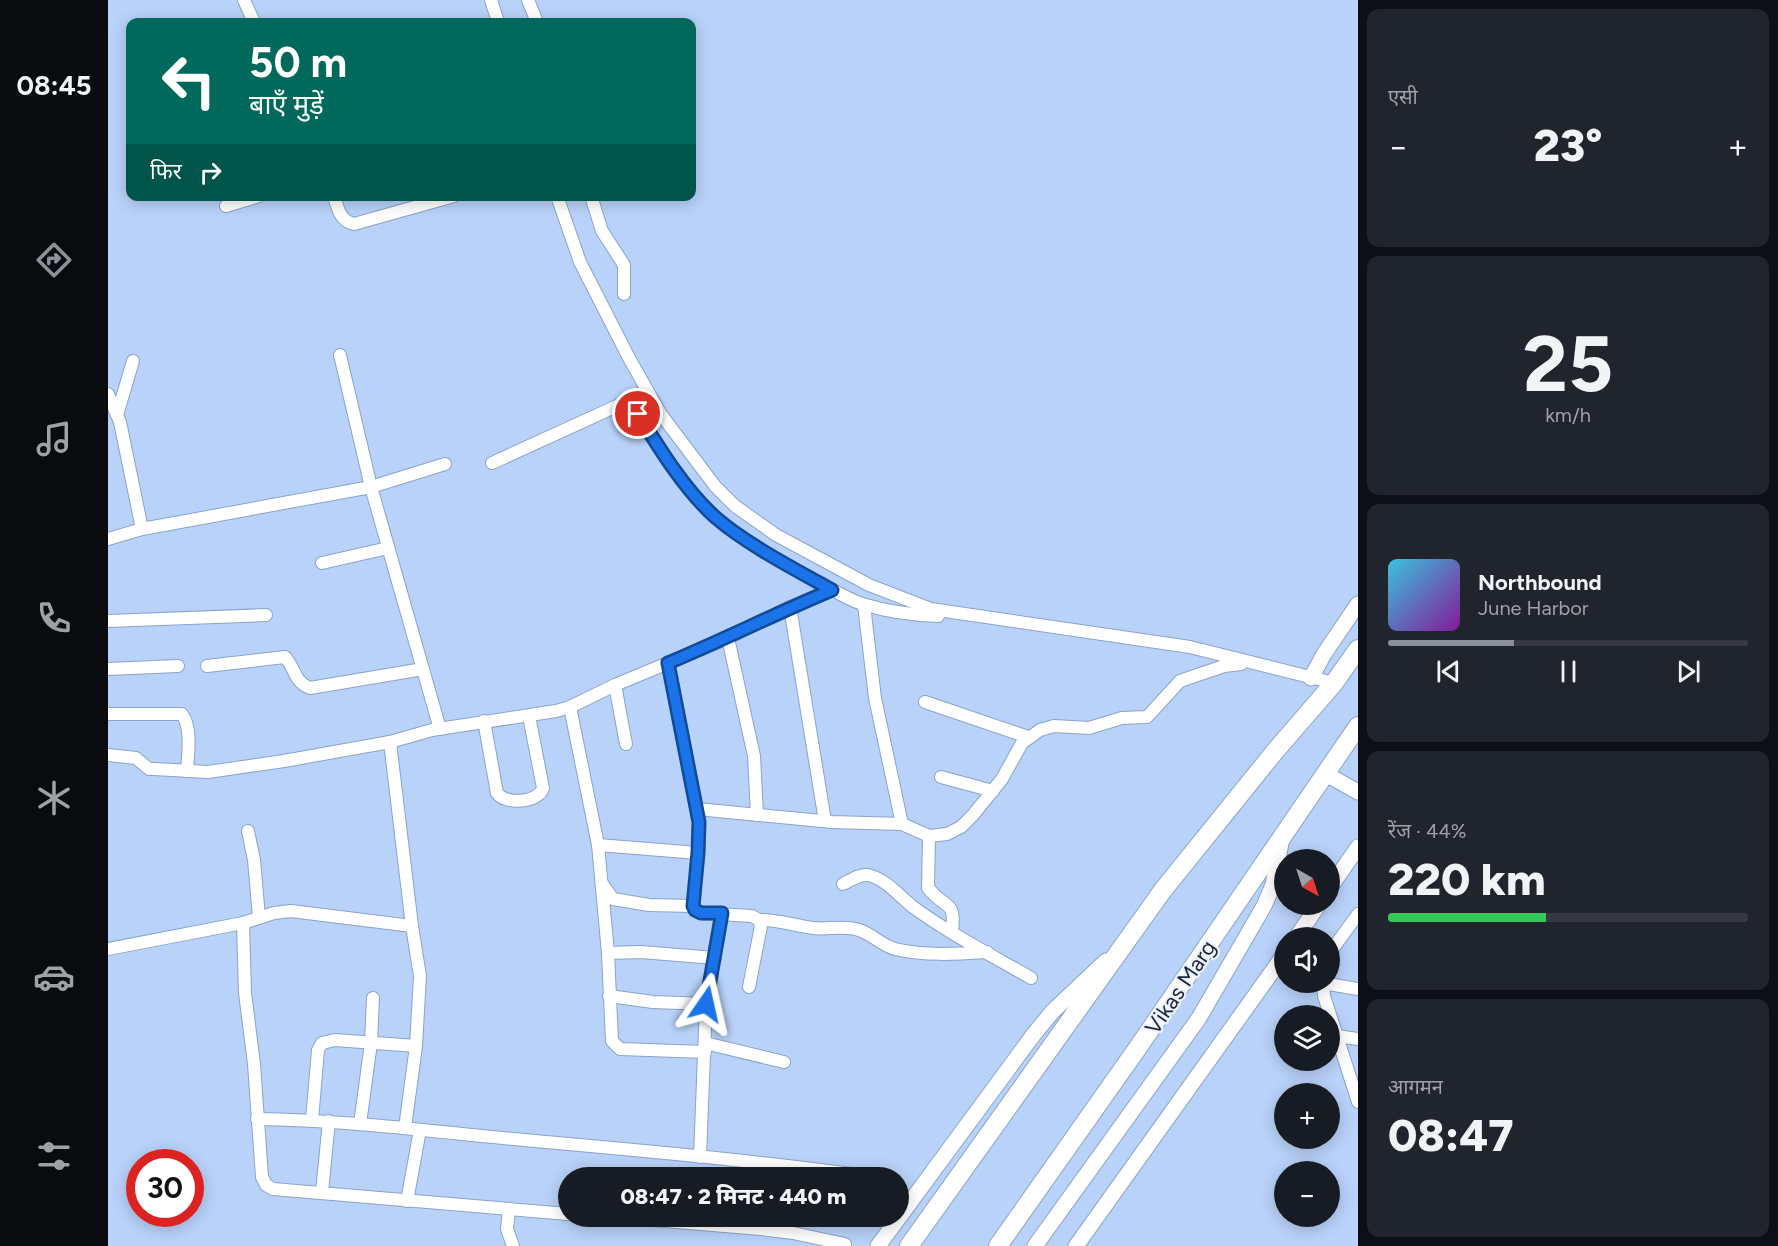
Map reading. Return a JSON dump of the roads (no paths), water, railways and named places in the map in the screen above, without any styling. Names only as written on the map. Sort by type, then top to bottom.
[{"type":"main road","points":[[909,1246],[1163,890],[1276,750],[1334,683],[1358,649]]},
{"type":"main road","name":"Vikas Marg","points":[[998,1246],[1139,1046],[1358,726]]},
{"type":"street","points":[[244,0],[252,18]]},
{"type":"street","points":[[491,0],[497,18]]},
{"type":"street","points":[[528,0],[535,18]]},
{"type":"street","points":[[226,206],[242,201]]},
{"type":"street","points":[[336,201],[340,216],[345,221],[354,224],[436,201]]},
{"type":"street","points":[[559,201],[580,262],[660,413],[715,486],[755,522],[869,585],[917,605],[987,619],[1190,647],[1334,683]]},
{"type":"street","points":[[593,201],[603,231],[624,265],[624,294]]},
{"type":"street","points":[[340,355],[371,488],[440,729]]},
{"type":"street","points":[[117,415],[133,361]]},
{"type":"street","points":[[492,463],[630,400],[647,390]]},
{"type":"street","points":[[108,394],[117,415],[142,529]]},
{"type":"street","points":[[630,400],[655,442],[698,500],[735,532],[832,590],[864,605],[910,615],[987,619]]},
{"type":"street","points":[[108,539],[142,529],[371,488],[445,464]]},
{"type":"street","points":[[322,563],[388,548]]},
{"type":"street","points":[[108,755],[136,758],[154,769],[208,772],[390,742],[440,729],[529,716],[570,707],[832,590]]},
{"type":"street","points":[[1311,678],[1324,654],[1358,604]]},
{"type":"street","points":[[864,605],[875,698],[902,824]]},
{"type":"street","points":[[790,607],[825,821]]},
{"type":"street","points":[[108,621],[266,615]]},
{"type":"street","points":[[728,638],[754,756],[757,815]]},
{"type":"street","points":[[207,666],[285,657],[292,664],[301,684],[310,688],[423,669]]},
{"type":"street","points":[[668,663],[699,822],[693,906],[695,910],[701,913],[752,916],[759,920],[814,928],[856,928],[870,934],[882,944],[912,952],[947,955],[987,952]]},
{"type":"street","points":[[697,809],[825,821],[902,824],[929,836],[947,834],[961,827],[993,791],[1028,737],[1046,727],[1089,728],[1122,718],[1147,717],[1180,681],[1224,666],[1249,663]]},
{"type":"street","points":[[108,669],[177,666]]},
{"type":"street","points":[[615,685],[626,744]]},
{"type":"street","points":[[925,702],[1028,737]]},
{"type":"street","points":[[570,707],[598,845],[608,953],[612,1041],[615,1046],[620,1049],[705,1047],[784,1062]]},
{"type":"street","points":[[108,714],[182,714],[186,721],[189,748],[187,771]]},
{"type":"street","points":[[484,721],[497,794],[506,801],[536,798],[541,794],[543,788],[529,716]]},
{"type":"street","points":[[390,742],[420,976],[416,1046],[405,1128]]},
{"type":"street","points":[[1326,774],[1358,792]]},
{"type":"street","points":[[941,777],[993,791]]},
{"type":"street","points":[[248,831],[254,860],[260,917]]},
{"type":"street","points":[[929,836],[928,888],[952,910],[954,915],[952,932]]},
{"type":"street","points":[[1035,1246],[1199,1018],[1220,985],[1269,896],[1282,838]]},
{"type":"street","points":[[598,845],[698,853]]},
{"type":"street","points":[[1340,873],[1358,847]]},
{"type":"street","points":[[843,884],[857,876],[866,875],[879,879],[912,906],[1030,978]]},
{"type":"street","points":[[602,884],[613,899],[649,905],[693,906]]},
{"type":"street","points":[[108,949],[243,923],[274,913],[291,911],[412,927]]},
{"type":"street","points":[[700,1157],[706,1004],[722,913]]},
{"type":"street","points":[[1340,939],[1358,914]]},
{"type":"street","points":[[749,987],[761,926],[759,920]]},
{"type":"street","points":[[243,923],[245,993],[254,1064],[262,1178],[266,1185],[273,1189],[558,1213]]},
{"type":"street","points":[[878,1246],[1034,1034],[1052,1012],[1127,941]]},
{"type":"street","points":[[608,953],[641,952],[715,958]]},
{"type":"street","points":[[1076,1246],[1274,969]]},
{"type":"street","points":[[1340,986],[1358,989]]},
{"type":"street","points":[[609,996],[653,1002],[706,1004]]},
{"type":"street","points":[[360,1124],[371,1043],[373,998]]},
{"type":"street","points":[[1340,1036],[1358,1039]]},
{"type":"street","points":[[312,1120],[318,1050],[322,1043],[335,1040],[416,1046]]},
{"type":"street","points":[[1340,1045],[1358,1102]]},
{"type":"street","points":[[257,1119],[329,1121],[786,1167]]},
{"type":"street","points":[[322,1192],[329,1121]]},
{"type":"street","points":[[407,1201],[420,1130]]},
{"type":"street","points":[[509,1209],[507,1229],[513,1246]]},
{"type":"street","points":[[736,1227],[793,1233],[845,1244]]}]
